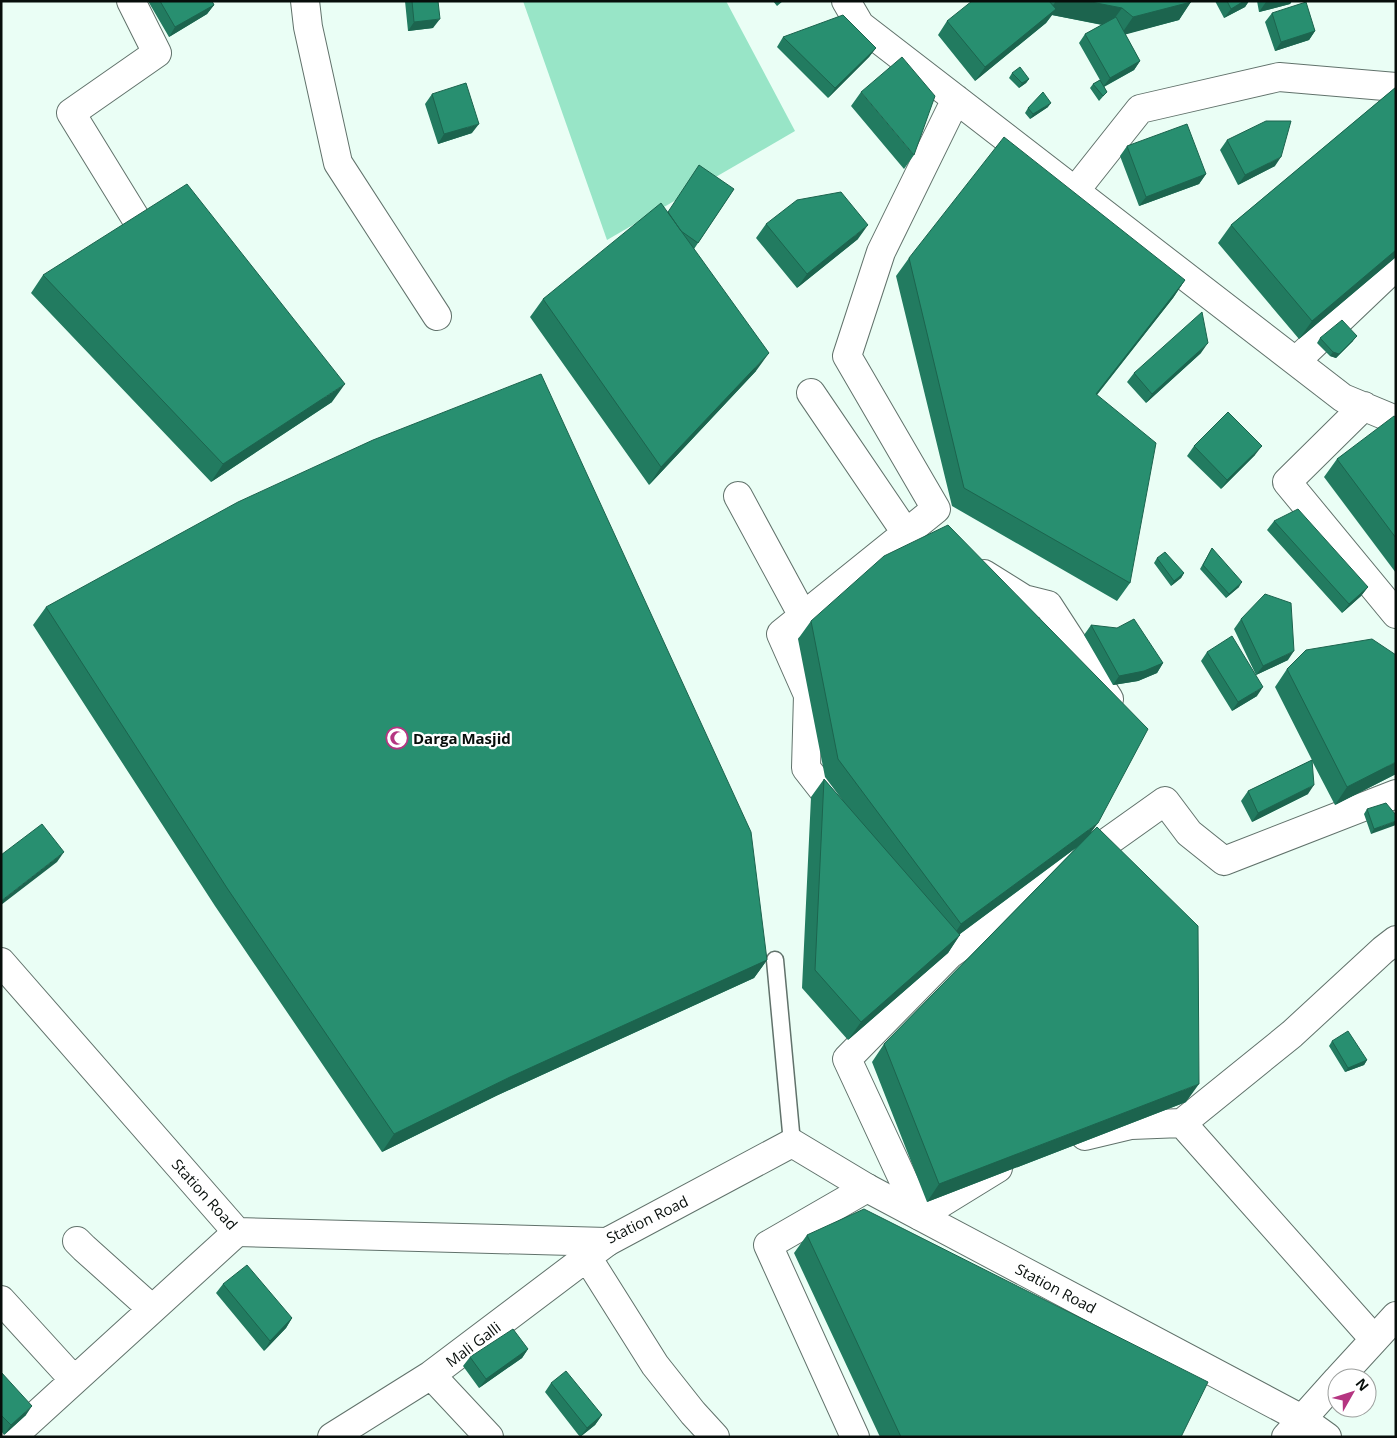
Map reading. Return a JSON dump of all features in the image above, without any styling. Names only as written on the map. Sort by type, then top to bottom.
[{"type":"street","points":[[131,1],[158,54],[71,112],[138,222]]},
{"type":"street","points":[[305,1],[308,27],[338,164],[437,316]]},
{"type":"street","points":[[846,1],[860,25],[1343,398],[1396,420]]},
{"type":"street","points":[[1075,191],[1140,108],[1279,77],[1396,87]]},
{"type":"street","points":[[951,532],[847,356],[881,252],[956,99]]},
{"type":"street","points":[[1296,361],[1396,266]]},
{"type":"street","points":[[811,393],[906,533]]},
{"type":"street","points":[[1364,406],[1287,482],[1396,614]]},
{"type":"street","points":[[738,496],[803,616]]},
{"type":"street","points":[[854,830],[806,768],[808,696],[781,634],[936,509]]},
{"type":"street","points":[[966,554],[976,569],[1024,599],[1048,605],[1111,703]]},
{"type":"street","points":[[1017,1159],[992,1170],[920,1216],[847,1059],[950,954],[1165,801],[1189,833],[1224,862],[1396,794]]},
{"type":"street","points":[[932,931],[950,954]]},
{"type":"street","points":[[1059,1142],[1131,1124],[1182,1123],[1292,1034],[1396,940]]},
{"type":"street","name":"Station Road","points":[[1,962],[237,1232],[597,1250],[792,1143],[868,1188],[1294,1428],[1326,1437]]},
{"type":"street","points":[[1182,1123],[1374,1339]]},
{"type":"street","points":[[855,1437],[768,1245],[868,1188]]},
{"type":"street","points":[[12,1437],[237,1232]]},
{"type":"street","points":[[78,1241],[152,1309]]},
{"type":"street","points":[[597,1250],[654,1365],[715,1437]]},
{"type":"street","name":"Mali Galli","points":[[350,1432],[431,1376],[597,1250]]},
{"type":"street","points":[[1,1300],[74,1380]]},
{"type":"street","points":[[1348,1368],[1396,1316]]},
{"type":"street","points":[[431,1376],[489,1437]]},
{"type":"street","points":[[1294,1428],[1327,1391]]},
{"type":"lane","points":[[775,960],[792,1143]]},
{"type":"green space","points":[[523,1],[726,1],[795,131],[607,240]]},
{"type":"building","points":[[160,1],[212,1],[214,5],[175,27]]},
{"type":"building","points":[[412,1],[438,1],[440,19],[414,22]]},
{"type":"building","points":[[972,1],[1049,1],[1056,9],[985,67],[947,21]]},
{"type":"building","points":[[1086,1],[1191,2],[1133,17],[1122,8]]},
{"type":"building","points":[[1227,1],[1244,1],[1231,9]]},
{"type":"building","points":[[1306,2],[1315,31],[1281,42],[1272,13]]},
{"type":"building","points":[[843,15],[876,48],[835,88],[783,37]]},
{"type":"building","points":[[1116,17],[1140,61],[1110,78],[1085,34]]},
{"type":"building","points":[[902,57],[935,96],[914,155],[861,92]]},
{"type":"building","points":[[1020,67],[1029,79],[1022,83],[1012,73]]},
{"type":"building","points":[[1100,80],[1107,92],[1103,96],[1093,84]]},
{"type":"building","points":[[466,83],[479,124],[444,134],[432,94]]},
{"type":"building","points":[[1396,87],[1396,250],[1312,321],[1231,225]]},
{"type":"building","points":[[1043,92],[1051,103],[1033,114],[1028,108]]},
{"type":"building","points":[[1266,121],[1291,121],[1281,157],[1245,175],[1227,140]]},
{"type":"building","points":[[1187,124],[1206,174],[1146,197],[1127,146]]},
{"type":"building","points":[[1004,137],[1185,280],[1096,394],[1156,443],[1130,583],[964,488],[909,258]]},
{"type":"building","points":[[699,165],[734,189],[698,243],[681,231],[668,212]]},
{"type":"building","points":[[187,184],[345,384],[223,464],[43,275]]},
{"type":"building","points":[[841,192],[868,225],[807,274],[766,224],[797,200]]},
{"type":"building","points":[[661,203],[769,353],[661,467],[543,299]]},
{"type":"building","points":[[1202,312],[1208,343],[1152,394],[1134,373]]},
{"type":"building","points":[[1342,320],[1357,336],[1339,354],[1333,352],[1320,338]]},
{"type":"building","name":"Darga Masjid","points":[[541,374],[751,832],[767,960],[510,1077],[394,1134],[227,888],[46,607],[238,502],[373,440]]},
{"type":"building","points":[[1228,412],[1262,446],[1227,480],[1194,446]]},
{"type":"building","points":[[1394,416],[1396,417],[1396,538],[1337,459]]},
{"type":"building","points":[[1298,509],[1368,587],[1349,604],[1274,521]]},
{"type":"building","points":[[948,525],[1148,729],[1098,823],[961,924],[838,759],[811,621],[884,556]]},
{"type":"building","points":[[1212,548],[1242,582],[1229,594],[1203,565]]},
{"type":"building","points":[[1165,552],[1184,573],[1174,581],[1157,558]]},
{"type":"building","points":[[1265,594],[1291,603],[1294,651],[1263,666],[1241,619]]},
{"type":"building","points":[[1134,619],[1163,663],[1144,671],[1119,676],[1091,625],[1117,628]]},
{"type":"building","points":[[1232,636],[1263,687],[1238,702],[1207,652]]},
{"type":"building","points":[[1372,639],[1396,655],[1396,762],[1347,787],[1287,669],[1306,650]]},
{"type":"building","points":[[1312,760],[1314,785],[1258,813],[1248,791]]},
{"type":"building","points":[[824,779],[960,935],[861,1022],[815,970]]},
{"type":"building","points":[[1386,803],[1396,815],[1396,821],[1374,829],[1367,809]]},
{"type":"building","points":[[42,824],[64,852],[1,901],[1,855]]},
{"type":"building","points":[[1097,827],[1198,926],[1199,1084],[939,1184],[884,1044]]},
{"type":"building","points":[[1348,1031],[1367,1060],[1348,1068],[1332,1041]]},
{"type":"building","points":[[864,1209],[1208,1382],[1181,1437],[901,1437],[807,1235]]},
{"type":"building","points":[[247,1265],[292,1318],[270,1341],[223,1284]]},
{"type":"building","points":[[513,1329],[528,1349],[486,1379],[470,1357]]},
{"type":"building","points":[[566,1371],[602,1415],[587,1428],[551,1383]]},
{"type":"building","points":[[1,1372],[32,1406],[11,1425],[1,1415]]},
{"type":"place","name":"Darga Masjid","points":[[397,738]]}]
